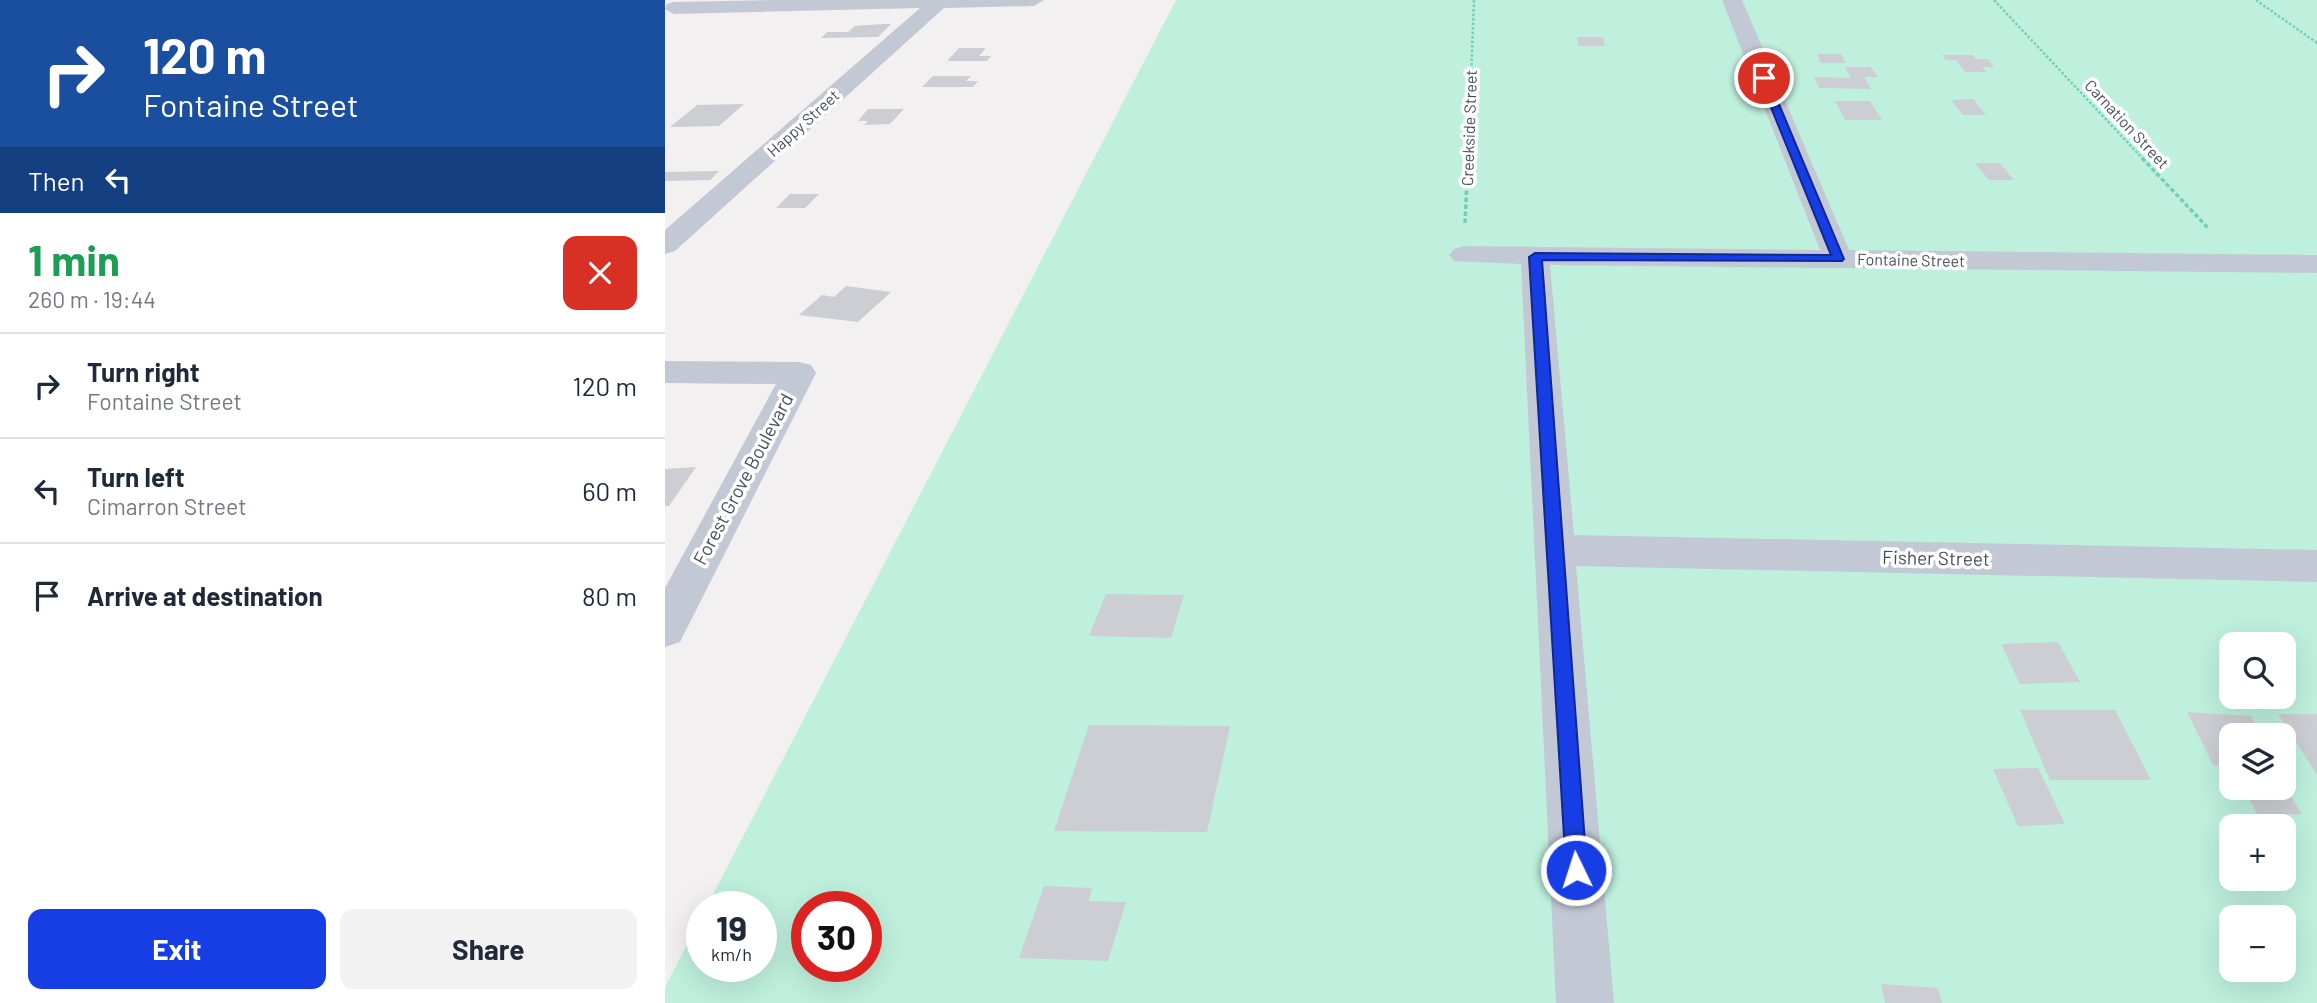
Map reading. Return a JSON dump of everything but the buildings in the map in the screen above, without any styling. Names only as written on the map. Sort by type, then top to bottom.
[{"type":"street","points":[[675,7],[1034,0]]},
{"type":"street","points":[[1732,0],[1838,259]]},
{"type":"street","name":"Happy Street","points":[[665,245],[939,2]]},
{"type":"street","name":"Fontaine Street","points":[[1464,255],[2317,264]]},
{"type":"street","points":[[1535,257],[1585,1003]]},
{"type":"street","name":"Forest Grove Boulevard","points":[[665,372],[799,373],[665,629]]},
{"type":"street","name":"Fisher Street","points":[[1555,550],[2317,566]]},
{"type":"path","name":"Creekside Street","points":[[1464,255],[1474,0]]},
{"type":"path","name":"Carnation Street","points":[[1994,0],[2242,264]]},
{"type":"path","points":[[2256,0],[2317,43]]},
{"type":"green space","points":[[1176,0],[2317,0],[2317,1003],[665,1003],[665,987],[686,947],[686,982],[777,982],[777,891],[715,891]]},
{"type":"route","points":[[1576,870],[1535,257],[1838,259],[1764,78]]}]
